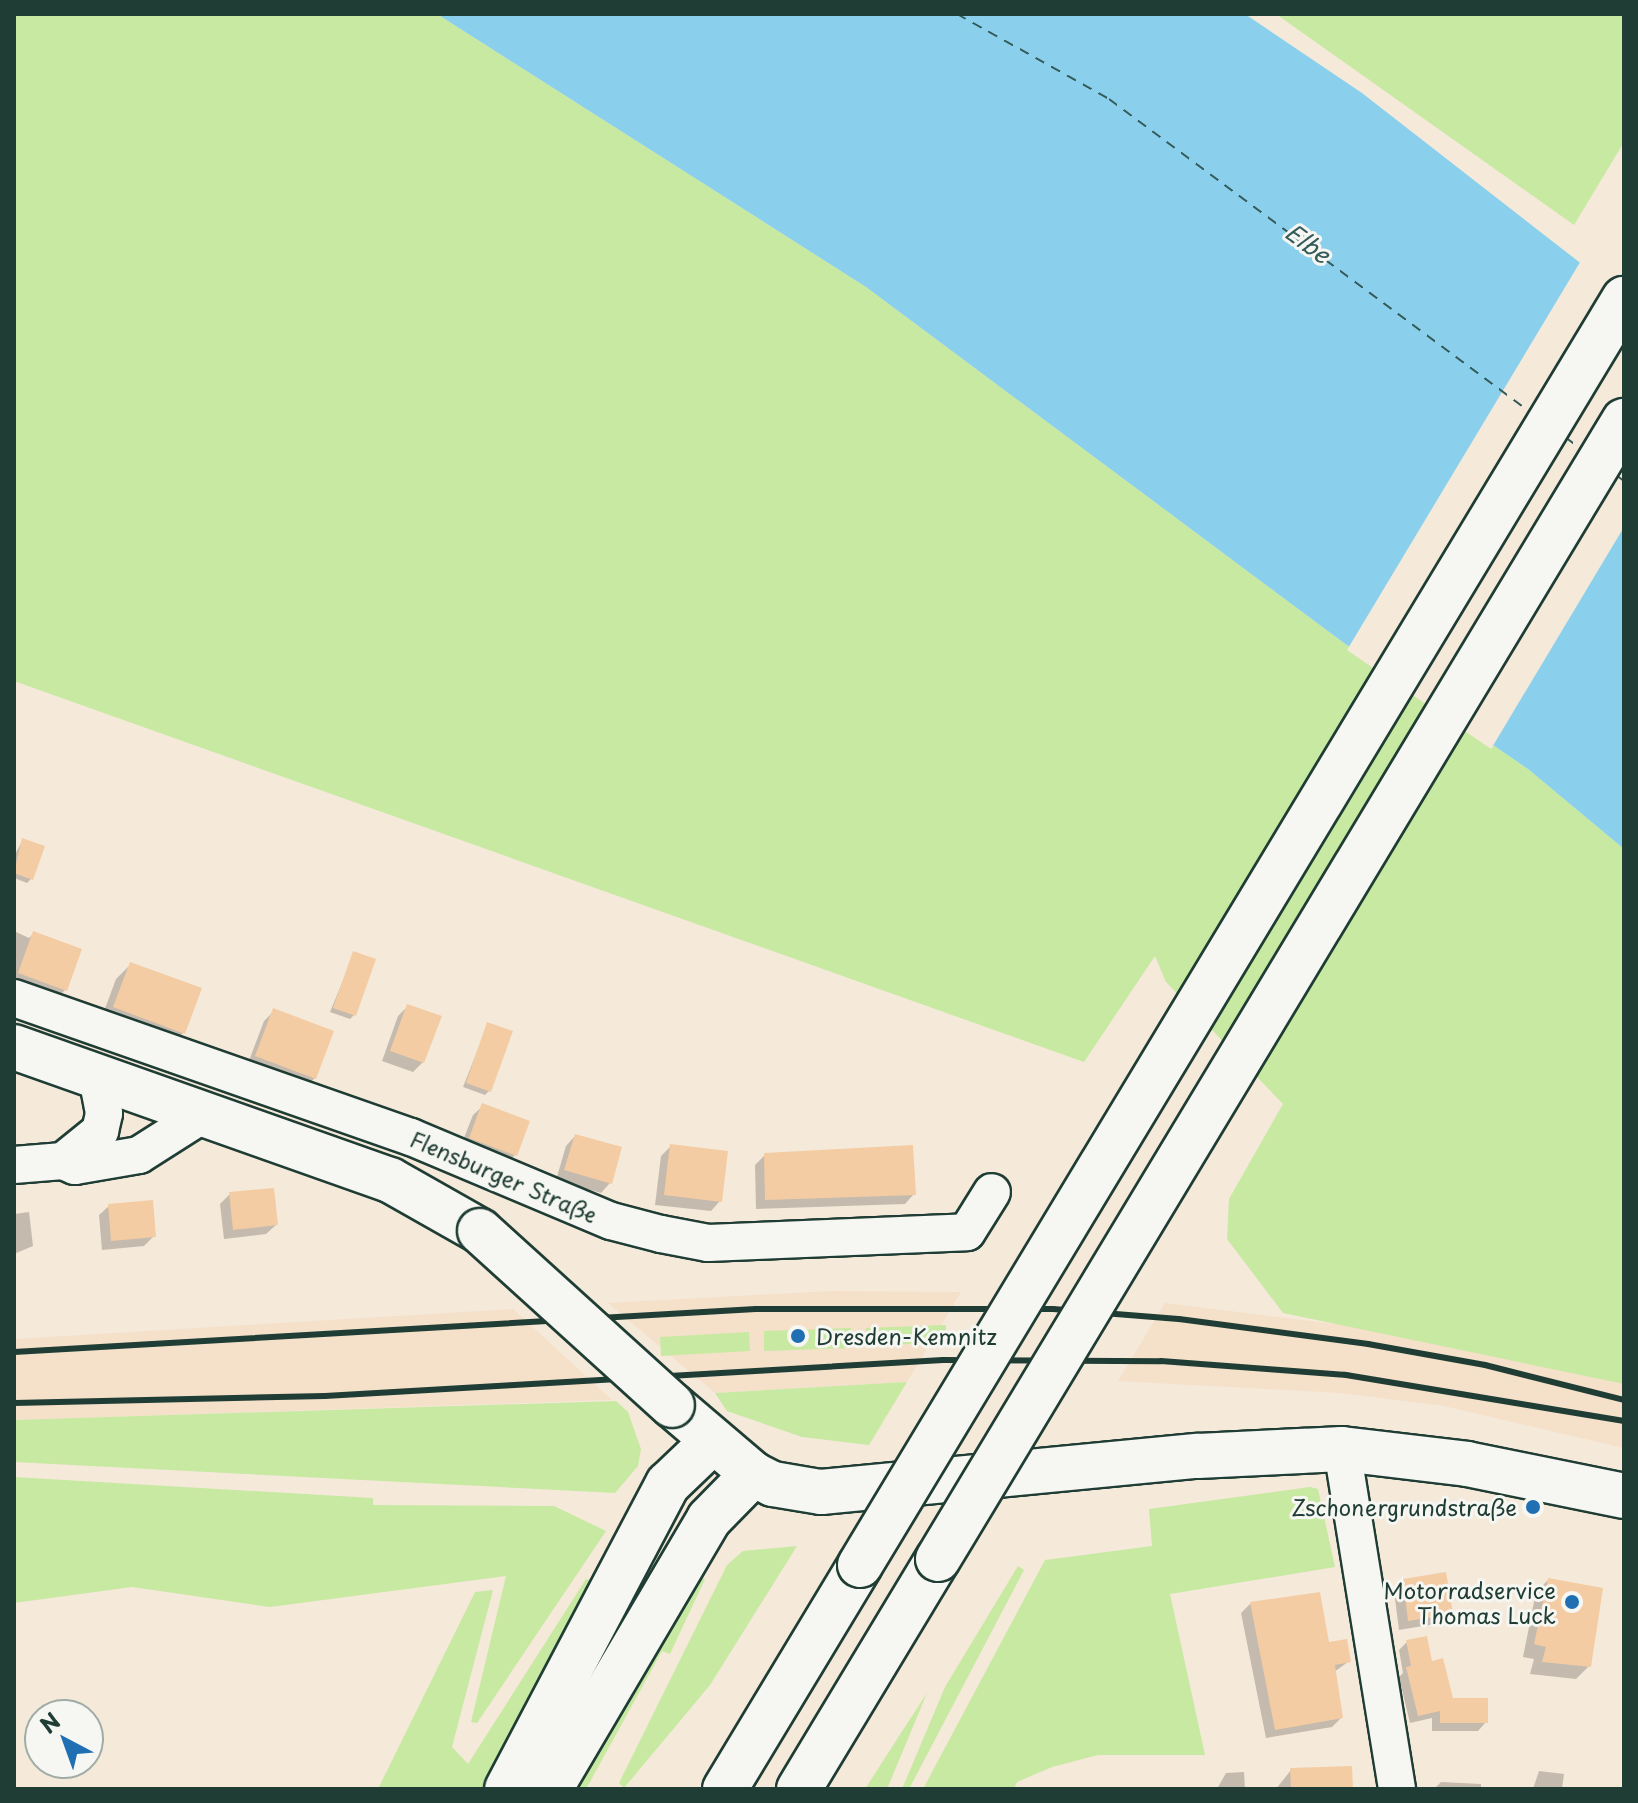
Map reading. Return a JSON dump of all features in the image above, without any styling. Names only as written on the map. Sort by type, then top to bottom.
[{"type":"main road","points":[[725,1789],[1624,299]]},
{"type":"main road","points":[[799,1789],[1624,421]]},
{"type":"main road","points":[[14,1047],[390,1180],[480,1231],[712,1442],[753,1474],[773,1484],[821,1492],[864,1491],[1198,1456],[1342,1449],[1467,1464],[1624,1496]]},
{"type":"main road","points":[[507,1789],[536,1742],[668,1484],[712,1442]]},
{"type":"main road","points":[[550,1789],[709,1519],[753,1474]]},
{"type":"street","name":"Flensburger Straße","points":[[14,998],[411,1137],[611,1221],[661,1234],[708,1243],[967,1232],[992,1192]]},
{"type":"street","points":[[63,1161],[100,1131],[104,1113],[97,1077]]},
{"type":"street","points":[[14,1165],[63,1161],[75,1166],[139,1155],[202,1115]]},
{"type":"street","points":[[1342,1449],[1397,1789]]},
{"type":"shaded area","points":[[831,1291],[961,1292],[907,1382],[715,1393],[608,1303]]},
{"type":"shaded area","points":[[1165,1303],[1374,1329],[1624,1384],[1624,1448],[1444,1406],[1341,1393],[1118,1381]]},
{"type":"shaded area","points":[[513,1309],[612,1400],[14,1420],[14,1339]]},
{"type":"green space","points":[[14,14],[437,14],[866,287],[1344,643],[1528,769],[1624,849],[1624,1384],[1283,1313],[1227,1239],[1229,1199],[1283,1104],[1166,982],[1155,956],[1084,1062],[14,681]]},
{"type":"green space","points":[[1276,14],[1624,14],[1624,142],[1574,225]]},
{"type":"green space","points":[[946,1325],[946,1342],[867,1346],[866,1328]]},
{"type":"green space","points":[[851,1328],[851,1348],[764,1351],[764,1331]]},
{"type":"green space","points":[[749,1332],[750,1351],[661,1356],[660,1337]]},
{"type":"green space","points":[[907,1382],[869,1445],[802,1437],[727,1411],[715,1393]]},
{"type":"green space","points":[[616,1401],[628,1412],[641,1449],[638,1466],[615,1493],[14,1462],[14,1420]]},
{"type":"green space","points":[[14,1477],[373,1498],[373,1505],[554,1506],[606,1531],[477,1723],[471,1722],[506,1576],[270,1607],[132,1587],[14,1603]]},
{"type":"green space","points":[[1310,1487],[1318,1489],[1335,1567],[1170,1594],[1205,1755],[1098,1755],[1052,1767],[1017,1782],[1014,1789],[923,1789],[1045,1560],[1152,1546],[1149,1509]]},
{"type":"green space","points":[[797,1546],[710,1685],[624,1788],[619,1783],[727,1565],[743,1551]]},
{"type":"green space","points":[[1018,1566],[1024,1570],[909,1789],[902,1789],[945,1687]]},
{"type":"green space","points":[[698,1576],[705,1579],[670,1654],[662,1651],[586,1789],[576,1789]]},
{"type":"green space","points":[[586,1579],[596,1582],[484,1789],[378,1789],[475,1592],[493,1590],[452,1747],[468,1764]]},
{"type":"green space","points":[[927,1693],[887,1789],[865,1789],[899,1736]]},
{"type":"water","name":"Elbe","points":[[437,14],[1245,14],[1362,93],[1624,297],[1624,849],[1528,769],[1344,643],[866,287]]},
{"type":"pier","points":[[1582,259],[1624,292],[1624,527],[1491,749],[1347,650]]},
{"type":"building","points":[[22,838],[45,846],[33,880],[14,873]]},
{"type":"building","points":[[33,931],[82,949],[67,991],[18,973]]},
{"type":"building","points":[[353,951],[376,959],[356,1016],[333,1008]]},
{"type":"building","points":[[130,962],[202,988],[185,1034],[113,1007]]},
{"type":"building","points":[[407,1004],[442,1016],[424,1063],[390,1051]]},
{"type":"building","points":[[273,1008],[334,1031],[316,1079],[255,1056]]},
{"type":"building","points":[[487,1022],[513,1031],[491,1092],[466,1083]]},
{"type":"building","points":[[482,1103],[530,1121],[517,1156],[469,1138]]},
{"type":"building","points":[[575,1134],[622,1147],[612,1184],[564,1170]]},
{"type":"building","points":[[670,1144],[728,1151],[722,1202],[664,1195]]},
{"type":"building","points":[[913,1145],[916,1195],[765,1200],[764,1153]]},
{"type":"building","points":[[274,1188],[278,1225],[233,1230],[229,1192]]},
{"type":"building","points":[[153,1200],[156,1237],[111,1241],[108,1204]]},
{"type":"building","points":[[1446,1572],[1453,1614],[1408,1621],[1403,1579]]},
{"type":"building","points":[[1548,1578],[1603,1588],[1591,1667],[1542,1662],[1546,1647],[1534,1644]]},
{"type":"building","points":[[1320,1592],[1329,1642],[1347,1639],[1351,1662],[1335,1665],[1343,1718],[1275,1730],[1250,1602]]},
{"type":"building","points":[[1427,1636],[1432,1661],[1443,1658],[1453,1698],[1488,1698],[1488,1723],[1440,1723],[1440,1711],[1418,1716],[1406,1667],[1411,1666],[1406,1640]]},
{"type":"building","points":[[1352,1766],[1353,1789],[1291,1789],[1290,1768]]},
{"type":"ferry route","points":[[957,14],[1109,99],[1530,412]]},
{"type":"ferry route","points":[[1565,437],[1582,450]]},
{"type":"ferry route","points":[[1616,475],[1624,481]]},
{"type":"railway","points":[[14,1352],[756,1309],[1053,1309],[1179,1319],[1368,1344],[1485,1365],[1624,1400]]},
{"type":"railway","points":[[14,1403],[325,1396],[943,1360],[1161,1361],[1346,1375],[1624,1421]]},
{"type":"place","name":"Dresden-Kemnitz","points":[[798,1336]]},
{"type":"place","name":"Zschonergrundstraße","points":[[1533,1507]]},
{"type":"place","name":"Motorradservice Thomas Luck","points":[[1572,1602]]}]
